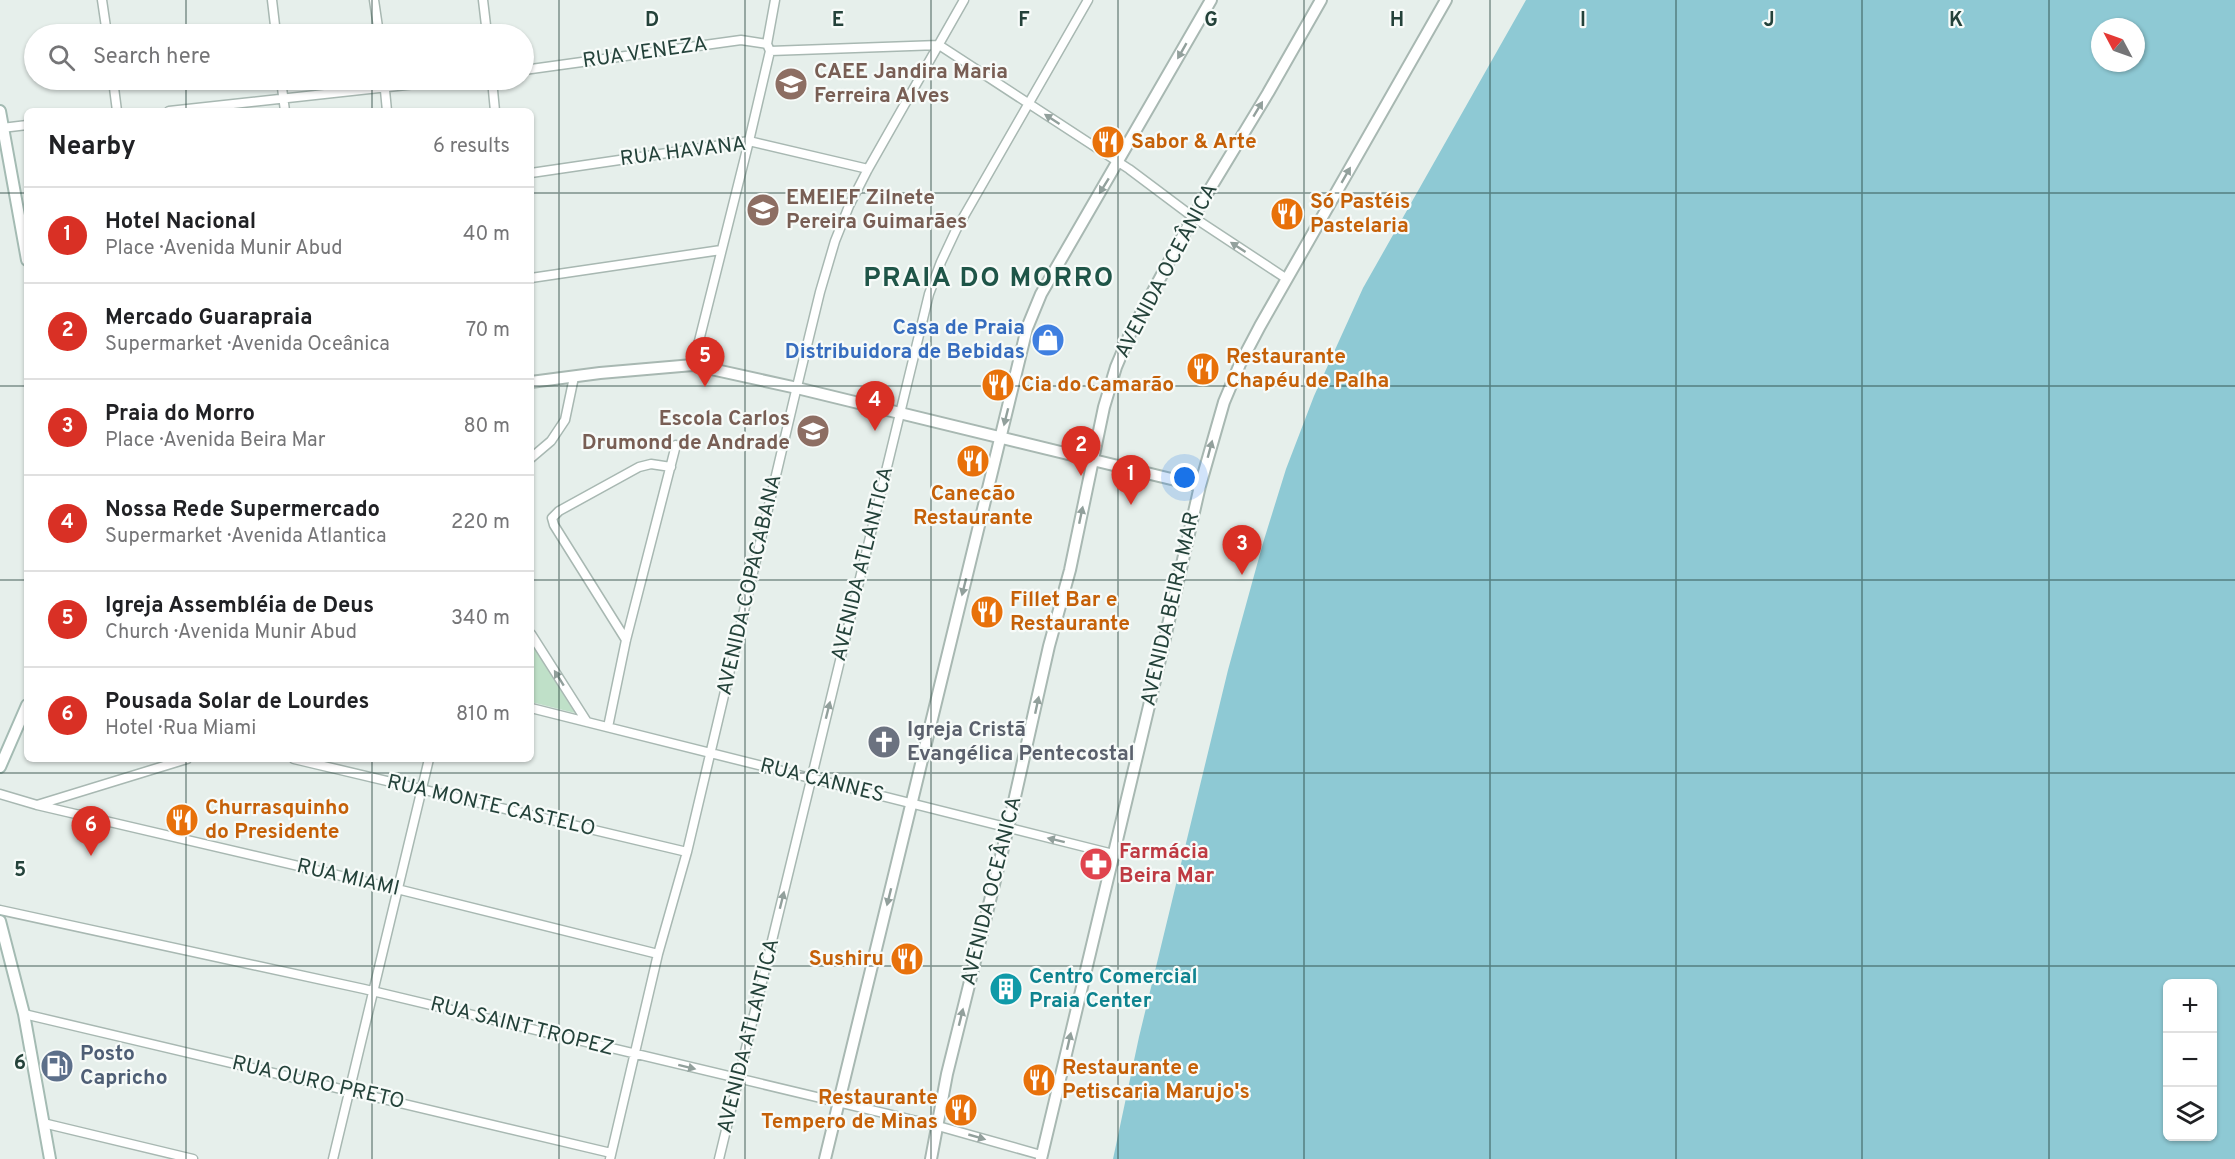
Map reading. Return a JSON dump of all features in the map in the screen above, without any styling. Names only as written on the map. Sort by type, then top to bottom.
[{"type":"street","points":[[102,0],[105,24]]},
{"type":"street","points":[[272,0],[275,24]]},
{"type":"street","points":[[375,0],[377,24]]},
{"type":"street","points":[[483,0],[486,24]]},
{"type":"street","points":[[693,365],[749,141],[775,0]]},
{"type":"street","name":"AVENIDA COPACABANA","points":[[611,1156],[658,954],[687,852],[711,753],[820,292],[835,241],[868,169],[964,0]]},
{"type":"street","name":"AVENIDA ATLANTICA","points":[[719,1159],[928,294],[956,230],[1088,0]]},
{"type":"street","points":[[825,1159],[1027,328],[1041,294],[1119,163],[1211,0]]},
{"type":"street","name":"AVENIDA OCEÂNICA","points":[[931,1159],[947,1074],[1008,828],[1049,646],[1070,570],[1104,407],[1123,349],[1193,217],[1321,0]]},
{"type":"street","name":"AVENIDA BEIRA MAR","points":[[1041,1157],[1160,664],[1200,486],[1224,402],[1240,364],[1446,0]]},
{"type":"street","name":"RUA VENEZA","points":[[534,69],[741,40],[768,47],[939,45]]},
{"type":"street","points":[[939,45],[1119,163],[1193,217],[1287,279]]},
{"type":"street","points":[[114,90],[117,108]]},
{"type":"street","points":[[283,90],[285,108]]},
{"type":"street","points":[[198,108],[344,90]]},
{"type":"street","points":[[385,90],[387,108]]},
{"type":"street","points":[[493,90],[495,108]]},
{"type":"street","points":[[0,113],[24,244]]},
{"type":"street","points":[[2,128],[24,125]]},
{"type":"street","name":"RUA HAVANA","points":[[534,173],[749,141],[868,169]]},
{"type":"street","points":[[534,278],[721,250]]},
{"type":"street","points":[[534,382],[693,365],[900,412],[1200,486]]},
{"type":"street","points":[[534,455],[551,441],[565,420],[574,377]]},
{"type":"street","points":[[608,727],[626,640],[676,445]]},
{"type":"street","points":[[626,640],[554,525],[552,518],[560,511],[639,467],[651,464],[671,467]]},
{"type":"street","points":[[534,639],[586,722]]},
{"type":"street","name":"RUA CANNES","points":[[534,709],[1113,854]]},
{"type":"street","points":[[0,767],[24,712]]},
{"type":"street","points":[[0,794],[37,806],[177,762]]},
{"type":"street","name":"RUA MONTE CASTELO","points":[[307,762],[687,852]]},
{"type":"street","points":[[333,1159],[428,762]]},
{"type":"street","name":"RUA MIAMI","points":[[37,806],[397,889],[658,954]]},
{"type":"street","name":"RUA SAINT TROPEZ","points":[[0,910],[373,991],[938,1126],[1041,1157]]},
{"type":"street","points":[[0,921],[24,1014],[50,1159]]},
{"type":"street","name":"RUA OURO PRETO","points":[[24,1014],[611,1156]]},
{"type":"street","points":[[43,1123],[193,1159]]},
{"type":"green space","points":[[534,648],[575,713],[534,703]]},
{"type":"water","points":[[1526,0],[2235,0],[2235,1159],[1113,1159],[1139,1037],[1228,670],[1286,469],[1314,396],[1363,288]]},
{"type":"place","name":"CAEE Jandira Maria Ferreira Alves","points":[[791,84]]},
{"type":"place","name":"Sabor & Arte","points":[[1108,142]]},
{"type":"place","name":"EMEIEF Zilnete Pereira Guimarães","points":[[763,210]]},
{"type":"place","name":"Só Pastéis Pastelaria","points":[[1287,214]]},
{"type":"place","name":"Casa de Praia Distribuidora de Bebidas","points":[[1048,340]]},
{"type":"place","name":"Restaurante Chapéu de Palha","points":[[1203,369]]},
{"type":"place","name":"Cia do Camarão","points":[[998,385]]},
{"type":"place","name":"Igreja Assembléia de Deus","points":[[705,387]]},
{"type":"place","name":"Escola Carlos Drumond de Andrade","points":[[813,431]]},
{"type":"place","name":"Nossa Rede Supermercado","points":[[875,431]]},
{"type":"place","name":"Canecão Restaurante","points":[[973,461]]},
{"type":"place","name":"Mercado Guarapraia","points":[[1081,476]]},
{"type":"place","name":"Hotel Nacional","points":[[1131,505]]},
{"type":"place","name":"Praia do Morro","points":[[1242,575]]},
{"type":"place","name":"Fillet Bar e Restaurante","points":[[987,612]]},
{"type":"place","name":"Igreja Cristã Evangélica Pentecostal","points":[[884,742]]},
{"type":"place","name":"Churrasquinho do Presidente","points":[[182,820]]},
{"type":"place","name":"Pousada Solar de Lourdes","points":[[91,856]]},
{"type":"place","name":"Farmácia Beira Mar","points":[[1096,864]]},
{"type":"place","name":"Sushiru","points":[[907,959]]},
{"type":"place","name":"Centro Comercial Praia Center","points":[[1006,989]]},
{"type":"place","name":"Posto Capricho","points":[[57,1066]]},
{"type":"place","name":"Restaurante e Petiscaria Marujo's","points":[[1039,1080]]},
{"type":"place","name":"Restaurante Tempero de Minas","points":[[961,1110]]},
{"type":"district","name":"PRAIA DO MORRO","points":[[989,279]]}]
